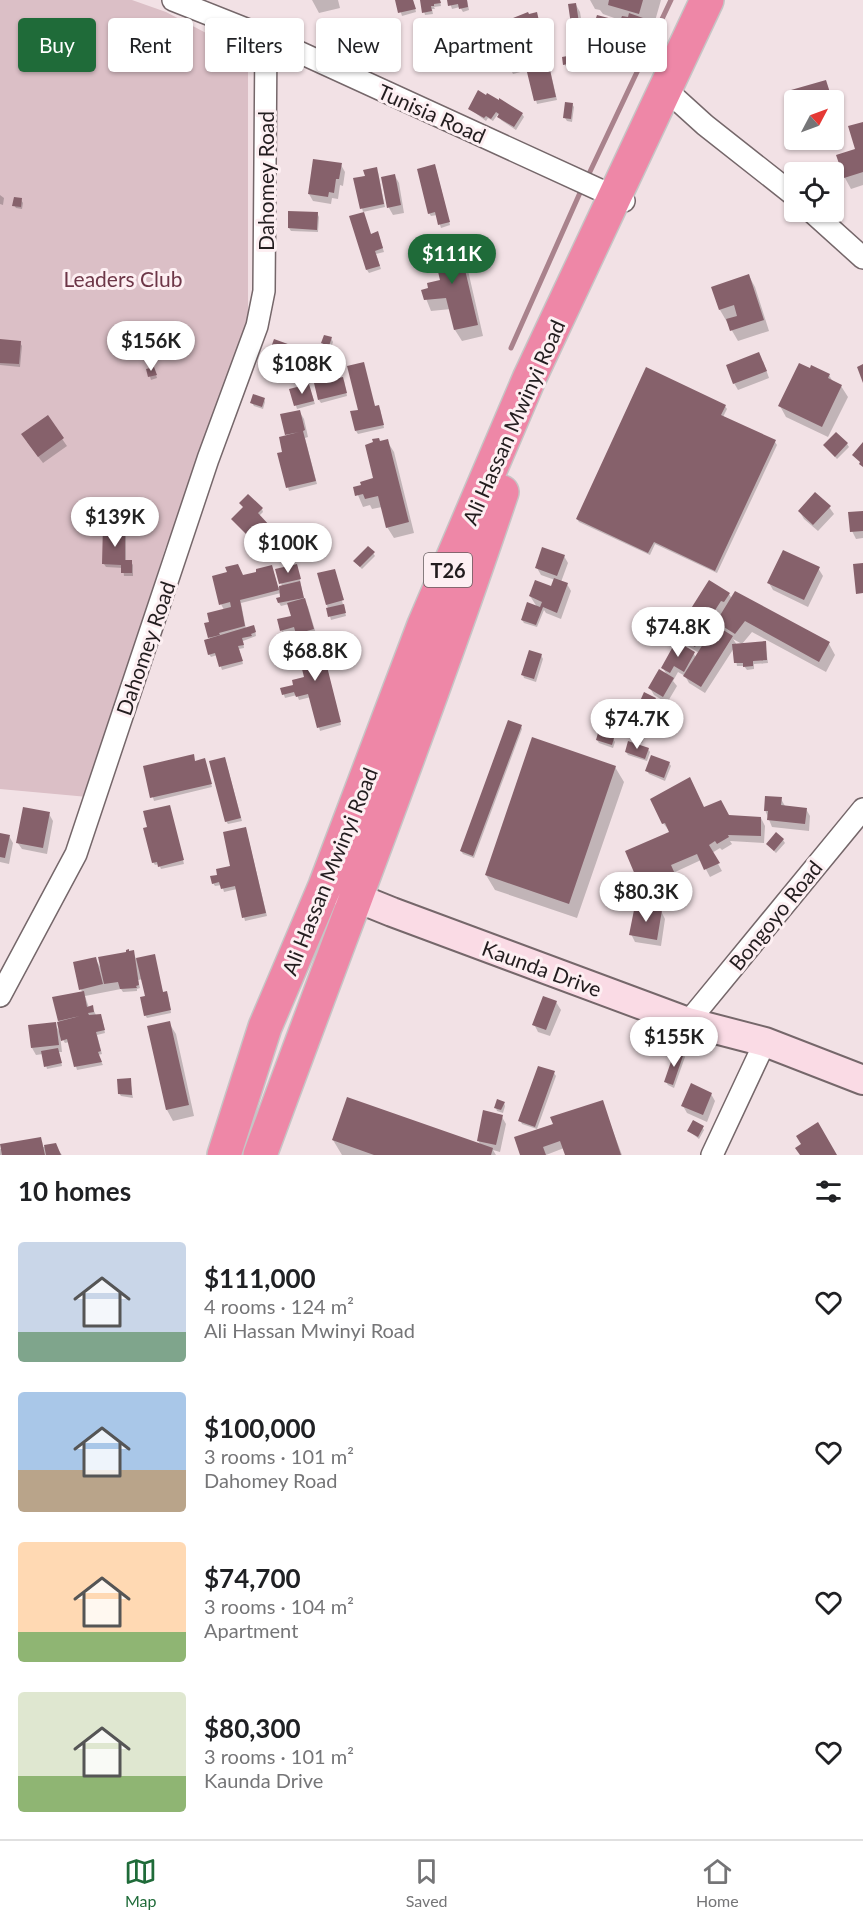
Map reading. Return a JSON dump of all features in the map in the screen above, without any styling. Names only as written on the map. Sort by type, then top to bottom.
[{"type":"highway","name":"Ali Hassan Mwinyi Road","points":[[260,1155],[359,899],[452,640],[538,388],[707,0]]},
{"type":"highway","name":"Ali Hassan Mwinyi Road","points":[[620,199],[720,0]]},
{"type":"highway","name":"Ali Hassan Mwinyi Road","points":[[224,1155],[265,1027],[359,899]]},
{"type":"street","name":"Tunisia Road","points":[[173,0],[218,18]]},
{"type":"street","name":"Tunisia Road","points":[[304,54],[620,199]]},
{"type":"street","name":"Dahomey Road","points":[[0,996],[76,854],[204,471],[257,326],[264,291],[266,72]]},
{"type":"street","points":[[673,96],[705,125],[784,187]]},
{"type":"street","points":[[823,222],[863,258]]},
{"type":"street","name":"Bongoyo Road","points":[[688,1022],[863,809]]},
{"type":"street","name":"Kaunda Drive","points":[[359,899],[688,1022],[765,1042],[863,1080]]},
{"type":"street","points":[[712,1155],[765,1042]]},
{"type":"green space","name":"Leaders Club","points":[[0,0],[132,0],[177,18],[108,18],[108,72],[193,72],[193,26],[205,32],[205,72],[248,72],[248,341],[165,549],[88,797],[0,789]]},
{"type":"building","points":[[395,0],[413,0],[416,9],[398,13]]},
{"type":"building","points":[[420,0],[440,0],[441,3],[431,6],[432,11],[422,13]]},
{"type":"building","points":[[447,0],[467,0],[468,7],[459,9],[458,4],[448,6]]},
{"type":"building","points":[[609,0],[643,0],[639,14],[608,5]]},
{"type":"building","points":[[576,3],[578,18],[570,18],[568,4]]},
{"type":"building","points":[[528,12],[529,14],[537,12],[538,18],[513,18]]},
{"type":"building","points":[[629,13],[643,18],[621,18],[622,16],[628,17]]},
{"type":"building","points":[[566,56],[566,64],[563,65],[562,57]]},
{"type":"building","points":[[527,72],[550,72],[556,97],[534,101]]},
{"type":"building","points":[[826,80],[829,90],[791,90]]},
{"type":"building","points":[[478,90],[499,100],[499,98],[523,113],[514,127],[497,117],[499,114],[496,112],[491,119],[486,116],[484,118],[468,109]]},
{"type":"building","points":[[565,102],[573,103],[571,119],[563,118]]},
{"type":"building","points":[[863,122],[863,172],[844,178],[844,162],[838,162],[836,155],[855,149],[848,126]]},
{"type":"building","points":[[313,159],[342,163],[334,193],[329,192],[328,197],[308,194]]},
{"type":"building","points":[[435,164],[450,222],[438,225],[435,212],[428,214],[417,169]]},
{"type":"building","points":[[377,167],[384,204],[360,209],[353,178],[365,176],[363,170]]},
{"type":"building","points":[[395,174],[401,205],[387,208],[381,177]]},
{"type":"building","points":[[14,197],[22,198],[21,207],[12,206]]},
{"type":"building","points":[[288,211],[318,212],[317,230],[288,228]]},
{"type":"building","points":[[364,212],[371,234],[378,231],[383,248],[375,251],[380,266],[366,270],[349,216]]},
{"type":"building","points":[[458,240],[478,325],[454,330],[446,298],[424,300],[421,290],[428,288],[427,283],[440,280],[432,247],[441,245],[440,242]]},
{"type":"building","points":[[749,274],[764,320],[730,331],[726,319],[737,316],[734,305],[719,310],[711,287]]},
{"type":"building","points":[[324,335],[332,337],[329,346],[321,343]]},
{"type":"building","points":[[0,339],[21,341],[19,364],[0,363]]},
{"type":"building","points":[[274,339],[296,347],[290,366],[268,356]]},
{"type":"building","points":[[759,352],[767,371],[733,384],[726,365]]},
{"type":"building","points":[[364,362],[375,406],[379,405],[384,425],[355,431],[350,411],[358,410],[347,366]]},
{"type":"building","points":[[799,363],[810,368],[811,365],[830,374],[828,378],[842,385],[822,427],[778,406]]},
{"type":"building","points":[[863,364],[863,383],[857,367]]},
{"type":"building","points":[[154,367],[157,375],[148,377],[146,369]]},
{"type":"building","points":[[646,367],[726,405],[721,415],[776,440],[715,571],[654,542],[648,553],[576,519]]},
{"type":"building","points":[[343,377],[347,393],[318,400],[314,383]]},
{"type":"building","points":[[309,384],[314,401],[294,406],[289,389]]},
{"type":"building","points":[[253,394],[265,398],[262,407],[250,403]]},
{"type":"building","points":[[300,410],[316,481],[286,488],[277,453],[282,452],[279,437],[299,432],[285,435],[280,414]]},
{"type":"building","points":[[48,415],[64,438],[38,457],[21,434]]},
{"type":"building","points":[[836,432],[848,443],[835,457],[823,445]]},
{"type":"building","points":[[379,438],[380,441],[388,439],[409,522],[386,528],[378,496],[365,499],[363,494],[355,496],[353,487],[373,478],[365,445],[373,442],[372,439]]},
{"type":"building","points":[[863,442],[863,467],[852,455]]},
{"type":"building","points":[[815,492],[831,506],[813,525],[798,511]]},
{"type":"building","points":[[248,494],[263,508],[258,513],[270,526],[254,542],[231,519],[243,507],[239,503]]},
{"type":"building","points":[[863,511],[863,531],[850,532],[848,512]]},
{"type":"building","points":[[103,525],[125,525],[125,560],[132,560],[132,573],[121,573],[121,565],[102,564]]},
{"type":"building","points":[[368,546],[375,552],[360,567],[353,561]]},
{"type":"building","points":[[542,547],[565,555],[557,576],[535,568]]},
{"type":"building","points":[[783,550],[820,567],[804,600],[767,583]]},
{"type":"building","points":[[863,563],[863,593],[856,594],[853,564]]},
{"type":"building","points":[[238,564],[243,575],[272,565],[279,590],[240,600],[245,626],[208,638],[204,623],[209,622],[207,613],[231,607],[230,602],[219,605],[212,576],[227,572],[225,567]]},
{"type":"building","points":[[297,564],[301,579],[279,584],[275,569]]},
{"type":"building","points":[[335,569],[344,600],[326,605],[317,573]]},
{"type":"building","points":[[554,578],[568,583],[557,613],[543,607],[536,625],[521,620],[527,602],[540,607],[542,602],[529,596],[535,580],[551,586]]},
{"type":"building","points":[[709,580],[730,593],[724,602],[721,601],[708,621],[690,610]]},
{"type":"building","points":[[300,581],[304,598],[278,603],[276,598],[280,597],[279,586]]},
{"type":"building","points":[[735,591],[830,642],[819,662],[745,621],[735,634],[716,622]]},
{"type":"building","points":[[305,598],[314,629],[296,634],[294,627],[280,631],[277,619],[291,616],[287,603]]},
{"type":"building","points":[[344,604],[346,613],[328,617],[326,608]]},
{"type":"building","points":[[691,613],[709,625],[695,647],[677,636]]},
{"type":"building","points":[[254,625],[256,632],[251,634],[252,636],[242,638],[244,645],[238,646],[243,661],[219,667],[215,653],[208,655],[204,640]]},
{"type":"building","points":[[715,625],[733,636],[701,687],[683,676]]},
{"type":"building","points":[[311,635],[311,637],[319,635],[341,722],[317,728],[308,694],[296,697],[294,692],[282,695],[280,688],[293,685],[292,680],[304,677],[295,641]]},
{"type":"building","points":[[676,641],[695,652],[684,672],[674,666],[670,673],[661,668]]},
{"type":"building","points":[[766,641],[767,660],[753,661],[753,666],[743,667],[743,663],[734,663],[732,644]]},
{"type":"building","points":[[529,650],[542,654],[534,679],[521,675]]},
{"type":"building","points":[[659,669],[674,678],[663,697],[648,688]]},
{"type":"building","points":[[644,692],[656,698],[638,737],[623,730],[634,706],[637,708]]},
{"type":"building","points":[[508,720],[522,725],[473,856],[460,851]]},
{"type":"building","points":[[598,733],[614,738],[612,745],[596,740]]},
{"type":"building","points":[[532,737],[616,766],[569,904],[485,875]]},
{"type":"building","points":[[628,741],[649,748],[645,759],[625,752]]},
{"type":"building","points":[[194,754],[195,761],[205,758],[212,784],[150,798],[143,766]]},
{"type":"building","points":[[651,755],[670,762],[664,778],[645,771]]},
{"type":"building","points":[[225,757],[241,818],[225,822],[209,761]]},
{"type":"building","points":[[690,777],[704,807],[721,800],[729,815],[761,817],[761,836],[728,835],[729,837],[717,844],[715,841],[709,845],[720,863],[704,870],[697,854],[671,865],[675,874],[641,889],[625,851],[669,832],[665,823],[662,824],[650,799]]},
{"type":"building","points":[[765,796],[782,797],[781,805],[807,808],[805,824],[767,820],[768,811],[764,811]]},
{"type":"building","points":[[170,805],[184,860],[158,867],[157,862],[152,863],[143,828],[147,827],[143,811]]},
{"type":"building","points":[[23,807],[50,812],[43,848],[16,843]]},
{"type":"building","points":[[246,827],[266,913],[242,918],[235,886],[221,889],[219,882],[212,884],[210,876],[217,875],[216,869],[230,866],[223,832]]},
{"type":"building","points":[[776,832],[784,839],[774,851],[766,844]]},
{"type":"building","points":[[0,833],[10,835],[5,858],[0,857]]},
{"type":"building","points":[[635,905],[662,910],[657,940],[629,935]]},
{"type":"building","points":[[129,949],[129,951],[134,950],[139,985],[136,986],[137,988],[120,989],[118,982],[104,984],[98,957],[126,952]]},
{"type":"building","points":[[155,954],[163,992],[167,991],[171,1010],[144,1016],[140,997],[145,996],[136,958]]},
{"type":"building","points":[[96,957],[103,984],[79,990],[73,962]]},
{"type":"building","points":[[84,991],[87,1007],[93,1005],[94,1012],[88,1013],[89,1015],[101,1014],[105,1030],[96,1032],[101,1051],[98,1052],[102,1062],[74,1067],[67,1039],[61,1041],[57,1022],[80,1016],[58,1021],[52,997]]},
{"type":"building","points":[[543,996],[557,1001],[546,1030],[532,1025]]},
{"type":"building","points":[[170,1021],[189,1105],[166,1110],[147,1026]]},
{"type":"building","points":[[56,1022],[59,1045],[31,1048],[28,1025]]},
{"type":"building","points":[[58,1048],[62,1063],[44,1067],[41,1051]]},
{"type":"building","points":[[675,1050],[684,1053],[673,1085],[664,1082]]},
{"type":"building","points":[[538,1066],[555,1071],[535,1127],[518,1121]]},
{"type":"building","points":[[131,1078],[132,1095],[118,1094],[117,1079]]},
{"type":"building","points":[[691,1083],[712,1093],[703,1115],[681,1106]]},
{"type":"building","points":[[347,1097],[493,1148],[491,1155],[374,1155],[332,1140]]},
{"type":"building","points":[[497,1099],[505,1102],[501,1110],[494,1108]]},
{"type":"building","points":[[603,1100],[621,1155],[565,1155],[560,1141],[543,1147],[546,1155],[520,1155],[514,1137],[553,1124],[550,1117]]},
{"type":"building","points":[[483,1110],[503,1115],[496,1145],[477,1141]]},
{"type":"building","points":[[693,1120],[704,1126],[698,1137],[687,1131]]},
{"type":"building","points":[[818,1122],[837,1155],[800,1155],[795,1148],[801,1144],[796,1136]]},
{"type":"building","points":[[41,1137],[45,1155],[2,1155],[0,1144]]},
{"type":"building","points":[[56,1143],[61,1155],[46,1155],[44,1145]]},
{"type":"waterway","points":[[587,178],[671,0]]},
{"type":"waterway","points":[[511,348],[583,186]]}]
